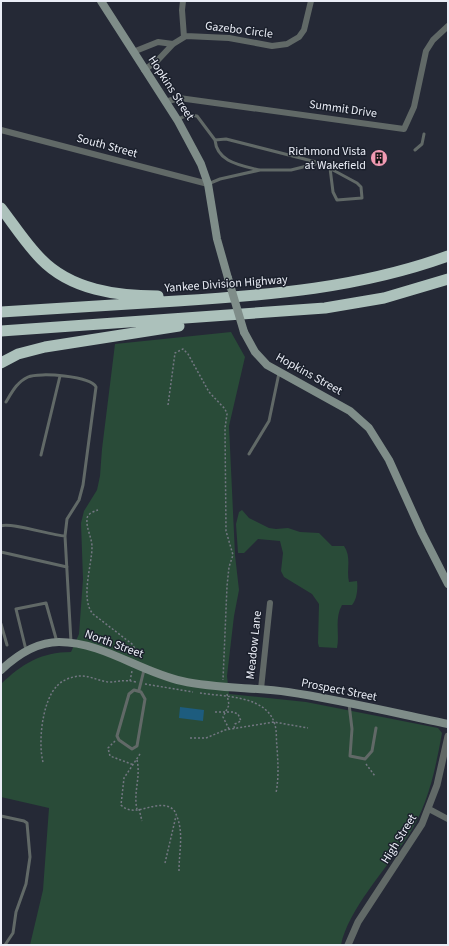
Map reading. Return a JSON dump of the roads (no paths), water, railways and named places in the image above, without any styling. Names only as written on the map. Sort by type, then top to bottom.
[{"type":"highway","points":[[1,208],[46,264],[61,276],[84,286],[122,294],[151,296],[263,295]]},
{"type":"highway","name":"Yankee Division Highway","points":[[1,312],[263,295],[318,289],[357,282],[416,267],[448,256]]},
{"type":"highway","points":[[1,331],[319,309],[364,302],[403,293],[448,279]]},
{"type":"highway","points":[[1,363],[25,352],[85,339],[274,313]]},
{"type":"main road","name":"Hopkins Street","points":[[101,1],[176,119],[196,154],[208,184],[217,239],[244,332],[258,357],[279,373],[350,412],[369,428],[389,460],[422,534],[448,584]]},
{"type":"main road","name":"North Street","points":[[1,670],[26,651],[43,644],[71,642],[91,647],[181,681],[224,686]]},
{"type":"main road","name":"Prospect Street","points":[[224,686],[261,689],[349,704],[448,724]]},
{"type":"street","points":[[144,70],[157,61],[173,44],[184,37],[182,10],[183,1]]},
{"type":"street","name":"Gazebo Circle","points":[[184,37],[194,36],[229,38],[272,46],[283,46],[292,42],[302,34],[311,1]]},
{"type":"street","name":"Summit Drive","points":[[165,102],[179,98],[404,129],[414,107],[426,50],[433,40],[448,26]]},
{"type":"street","points":[[133,52],[158,42],[173,44]]},
{"type":"street","name":"South Street","points":[[1,130],[208,184]]},
{"type":"street","name":"Meadow Lane","points":[[261,689],[270,602]]},
{"type":"street","name":"High Street","points":[[348,945],[354,928],[414,840],[429,809],[439,780],[448,736]]},
{"type":"street","points":[[429,809],[448,819]]},
{"type":"lane","points":[[176,119],[188,115],[197,116],[215,140],[216,149],[221,156],[241,166],[260,170],[291,170],[320,163]]},
{"type":"lane","points":[[415,150],[422,144],[424,134]]},
{"type":"lane","points":[[215,140],[226,139],[320,163],[330,168],[357,183],[361,187],[362,198],[337,200],[333,192],[330,168]]},
{"type":"lane","points":[[208,184],[220,179],[260,170]]},
{"type":"lane","points":[[249,454],[268,421],[279,373]]},
{"type":"lane","points":[[6,402],[19,383],[28,377],[44,374],[88,381],[96,387],[83,485],[78,500],[68,515],[65,536],[71,642]]},
{"type":"lane","points":[[41,455],[60,376]]},
{"type":"lane","points":[[1,526],[11,525],[34,531],[65,536]]},
{"type":"lane","points":[[1,552],[67,567]]},
{"type":"lane","points":[[26,651],[16,609],[46,603],[57,642]]},
{"type":"lane","points":[[1,624],[7,645]]},
{"type":"lane","points":[[139,690],[145,668]]},
{"type":"lane","points":[[134,690],[139,690],[145,699],[137,746],[132,749],[118,739],[117,734],[130,694],[134,690]]},
{"type":"lane","points":[[349,704],[352,729],[350,756],[365,759],[372,750],[376,728]]},
{"type":"lane","points":[[1,816],[27,823],[30,857],[26,884],[16,912],[13,932],[5,945]]},
{"type":"water","points":[[180,707],[204,710],[203,721],[179,718]]},
{"type":"place","name":"Richmond Vista at Wakefield","points":[[379,158]]}]
